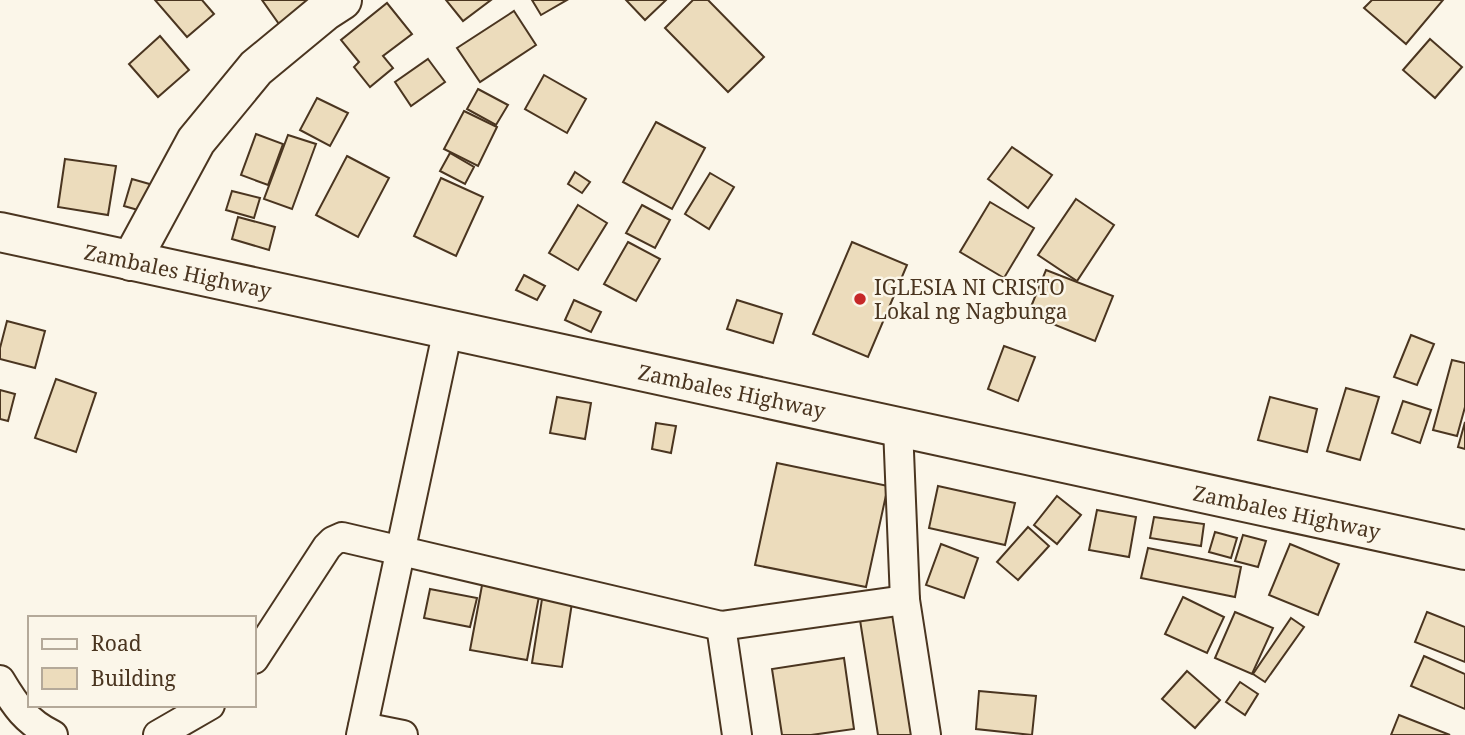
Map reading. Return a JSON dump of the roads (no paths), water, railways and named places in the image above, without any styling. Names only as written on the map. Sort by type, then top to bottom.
[{"type":"main road","points":[[131,261],[196,141],[256,68],[342,0]]},
{"type":"main road","name":"Zambales Highway","points":[[0,232],[1465,550]]},
{"type":"street","points":[[403,735],[362,731],[448,329]]},
{"type":"street","points":[[898,427],[905,600],[926,735]]},
{"type":"street","points":[[256,656],[327,547],[342,537],[721,626],[905,600]]},
{"type":"street","points":[[721,626],[737,735]]},
{"type":"street","points":[[0,680],[16,707],[41,729],[53,735]]},
{"type":"street","points":[[158,735],[207,707]]},
{"type":"place","name":"IGLESIA NI CRISTO Lokal ng Nagbunga","points":[[860,299]]}]
